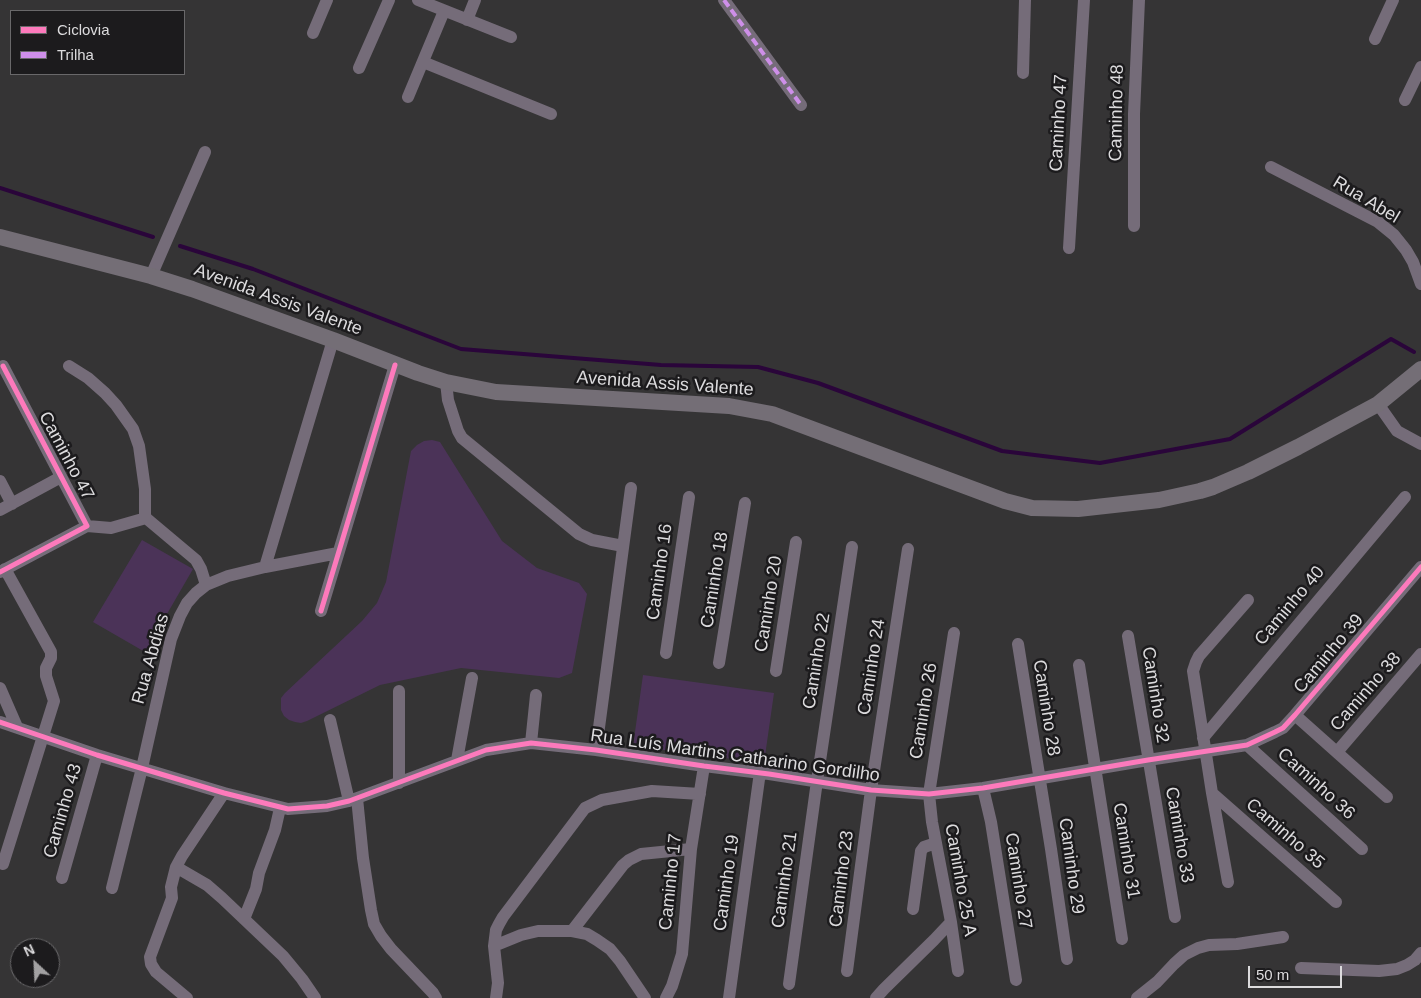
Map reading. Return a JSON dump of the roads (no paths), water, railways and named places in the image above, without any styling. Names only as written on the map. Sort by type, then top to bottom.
[{"type":"main road","name":"Avenida Assis Valente","points":[[0,237],[151,276],[192,289],[333,340],[395,365],[446,382],[504,393],[729,406],[764,412],[782,417],[1005,501],[1032,508],[1078,509],[1159,500],[1200,491],[1248,472],[1378,404],[1421,369]]},
{"type":"street","points":[[313,33],[327,0]]},
{"type":"street","points":[[359,68],[389,0]]},
{"type":"street","points":[[418,0],[510,37]]},
{"type":"street","points":[[467,20],[475,0]]},
{"type":"street","points":[[724,0],[801,105]]},
{"type":"street","points":[[1023,73],[1025,0]]},
{"type":"street","name":"Caminho 47","points":[[1069,248],[1084,0]]},
{"type":"street","name":"Caminho 48","points":[[1134,226],[1134,114],[1139,0]]},
{"type":"street","points":[[1375,39],[1393,0]]},
{"type":"street","points":[[408,97],[444,10]]},
{"type":"street","points":[[423,62],[551,114]]},
{"type":"street","points":[[1406,100],[1421,67]]},
{"type":"street","points":[[151,276],[206,152]]},
{"type":"street","name":"Rua Abel","points":[[1272,167],[1378,222],[1406,250],[1421,284]]},
{"type":"street","points":[[265,566],[333,340]]},
{"type":"street","points":[[321,611],[395,365]]},
{"type":"street","name":"Caminho 47","points":[[2,570],[87,526],[3,366]]},
{"type":"street","points":[[69,366],[88,378],[105,393],[133,428],[139,446],[145,489],[146,516],[196,560],[206,585]]},
{"type":"street","points":[[446,382],[448,400],[462,438],[579,534],[592,540],[623,546]]},
{"type":"street","points":[[1378,404],[1397,431],[1421,444]]},
{"type":"street","points":[[0,510],[61,477]]},
{"type":"street","points":[[0,481],[12,504]]},
{"type":"street","points":[[596,750],[631,488]]},
{"type":"street","name":"Caminho 16","points":[[666,653],[689,497]]},
{"type":"street","name":"Caminho 40","points":[[1204,744],[1405,497]]},
{"type":"street","name":"Caminho 18","points":[[719,663],[745,503]]},
{"type":"street","points":[[87,526],[111,528],[146,516]]},
{"type":"street","name":"Caminho 20","points":[[776,671],[796,542]]},
{"type":"street","name":"Caminho 22","points":[[816,781],[852,547]]},
{"type":"street","name":"Caminho 24","points":[[871,790],[908,549]]},
{"type":"street","name":"Rua Abdias","points":[[112,888],[142,768],[171,639],[187,604],[206,585],[228,576],[265,566],[338,553]]},
{"type":"street","name":"Caminho 39","points":[[1247,744],[1283,728],[1421,567]]},
{"type":"street","points":[[2,570],[51,652],[51,658],[46,668],[46,676],[54,701],[3,864]]},
{"type":"street","name":"Caminho 35","points":[[1228,882],[1193,671],[1196,662],[1248,600]]},
{"type":"street","name":"Caminho 26","points":[[929,794],[954,633]]},
{"type":"street","name":"Caminho 32","points":[[1128,636],[1148,760]]},
{"type":"street","name":"Caminho 28","points":[[1018,644],[1040,778]]},
{"type":"street","name":"Caminho 38","points":[[1338,752],[1421,654]]},
{"type":"street","name":"Caminho 31","points":[[1078,664],[1122,938]]},
{"type":"street","points":[[457,760],[472,678]]},
{"type":"street","points":[[0,688],[17,727]]},
{"type":"street","points":[[399,691],[399,783]]},
{"type":"street","points":[[531,743],[536,695]]},
{"type":"street","points":[[1295,715],[1387,797]]},
{"type":"street","points":[[330,720],[353,800],[374,924],[391,949],[436,998]]},
{"type":"street","name":"Rua Luís Martins Catharino Gordilho","points":[[0,722],[224,793],[280,808],[303,809],[353,800],[486,750],[531,743],[760,772],[871,790],[929,794],[983,788],[1148,760],[1204,744],[1247,744]]},
{"type":"street","name":"Caminho 36","points":[[1247,744],[1362,849]]},
{"type":"street","name":"Caminho 43","points":[[62,878],[97,754]]},
{"type":"street","name":"Caminho 33","points":[[1148,760],[1175,917]]},
{"type":"street","name":"Caminho 17","points":[[666,998],[672,986],[682,954],[691,850],[704,766]]},
{"type":"street","name":"Caminho 19","points":[[729,998],[760,772]]},
{"type":"street","name":"Caminho 29","points":[[1040,778],[1067,959]]},
{"type":"street","name":"Caminho 21","points":[[789,984],[816,781]]},
{"type":"street","name":"Caminho 27","points":[[983,788],[991,822],[1016,980]]},
{"type":"street","name":"Caminho 23","points":[[847,971],[871,790]]},
{"type":"street","points":[[496,998],[498,983],[494,946],[496,930],[503,917],[585,808],[602,800],[652,792],[700,794]]},
{"type":"street","points":[[187,998],[156,972],[151,964],[150,957],[172,898],[171,887],[176,867],[224,793]]},
{"type":"street","name":"Caminho 35","points":[[1212,793],[1336,902]]},
{"type":"street","name":"Caminho 25 A","points":[[929,794],[958,971]]},
{"type":"street","points":[[244,919],[256,889],[259,872],[275,830],[280,808]]},
{"type":"street","points":[[913,909],[921,851],[924,847],[936,843]]},
{"type":"street","points":[[572,931],[623,865],[629,860],[642,854],[691,850]]},
{"type":"street","points":[[176,867],[207,885],[244,919],[283,956],[315,998]]},
{"type":"street","points":[[876,998],[951,922]]},
{"type":"street","points":[[494,946],[522,935],[538,932],[572,931],[587,934],[610,949],[620,960],[645,998]]},
{"type":"street","points":[[1137,998],[1157,982],[1184,955],[1198,948],[1209,945],[1237,944],[1283,937]]},
{"type":"street","points":[[1301,968],[1388,970],[1407,965],[1421,953]]},
{"type":"waterway","points":[[0,188],[153,237]]},
{"type":"waterway","points":[[180,246],[253,269],[461,349],[661,365],[758,367],[818,383],[1002,451],[1100,463],[1230,439],[1391,339],[1414,352]]}]
